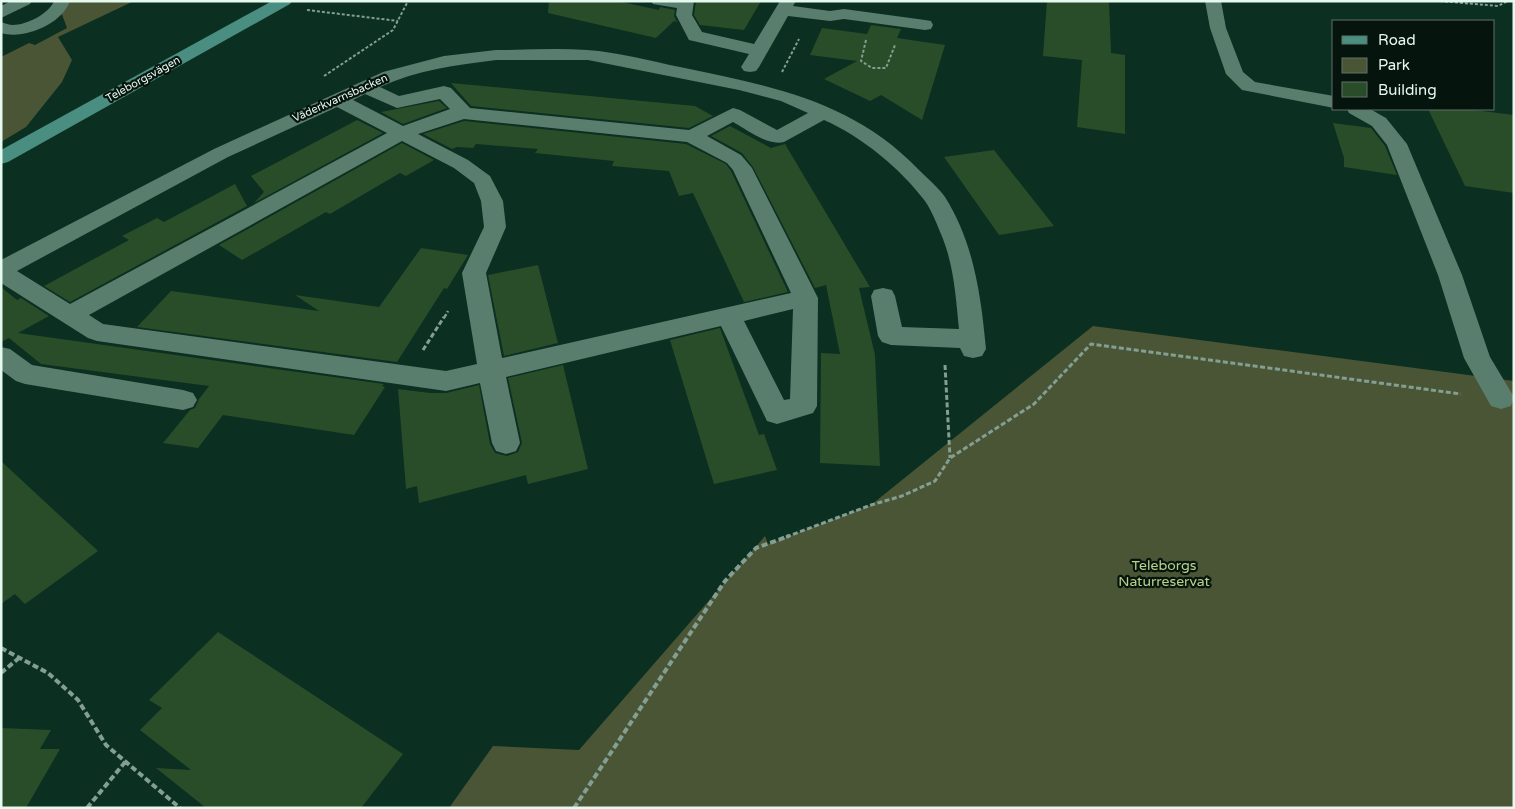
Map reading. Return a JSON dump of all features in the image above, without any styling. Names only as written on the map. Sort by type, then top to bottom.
[{"type":"main road","name":"Teleborgsvägen","points":[[1,158],[284,1]]},
{"type":"street","points":[[1,13],[24,1]]},
{"type":"street","points":[[1,26],[9,30],[30,26],[55,14],[62,5],[62,1]]},
{"type":"street","points":[[659,1],[685,2],[684,15],[695,36],[760,51]]},
{"type":"street","points":[[1212,1],[1218,28],[1235,74],[1249,86],[1332,102]]},
{"type":"street","points":[[740,85],[786,6],[813,14],[859,16],[920,24]]},
{"type":"street","name":"Väderkvarnsbacken","points":[[1,271],[221,153],[389,76],[444,61],[496,55],[588,55],[740,85],[788,98],[824,112],[873,139],[902,164],[935,198],[955,240],[966,282],[972,344]]},
{"type":"street","points":[[364,87],[397,102],[444,92],[464,114]]},
{"type":"street","points":[[337,99],[461,164],[483,180],[492,201],[495,227],[474,273],[506,443]]},
{"type":"street","points":[[1358,110],[1379,122],[1397,144],[1450,275],[1477,358],[1501,399]]},
{"type":"street","points":[[692,136],[733,114],[777,138],[824,112]]},
{"type":"street","points":[[70,315],[402,133],[451,115],[464,114],[692,136],[734,159],[742,168],[806,298],[803,406],[777,413],[729,316]]},
{"type":"street","points":[[1,271],[97,332],[446,381],[806,298]]},
{"type":"street","points":[[883,296],[891,336],[972,344]]},
{"type":"street","points":[[1,356],[25,374],[183,400]]},
{"type":"path","points":[[303,8],[340,15],[398,21],[408,1]]},
{"type":"path","points":[[1440,1],[1498,6],[1508,1]]},
{"type":"path","points":[[771,93],[813,14]]},
{"type":"path","points":[[859,16],[867,37],[861,61],[866,66],[876,69],[886,68],[896,41],[920,24]]},
{"type":"path","points":[[406,376],[474,273]]},
{"type":"path","points":[[950,458],[945,365],[972,344]]},
{"type":"path","points":[[574,808],[725,581],[756,548],[871,505],[902,496],[935,481],[950,458],[1034,404],[1091,344],[1501,399]]},
{"type":"path","points":[[1,648],[48,673],[78,700],[106,745],[180,808]]},
{"type":"path","points":[[1,674],[19,658]]},
{"type":"path","points":[[87,808],[126,761]]},
{"type":"green space","points":[[57,1],[134,1],[58,37],[72,60],[62,82],[26,127],[1,142],[1,57],[29,43],[35,45],[67,28]]},
{"type":"green space","name":"Teleborgs Naturreservat","points":[[1093,326],[1514,381],[1514,808],[449,808],[493,746],[579,750],[765,536],[768,544],[871,505]]},
{"type":"building","points":[[549,1],[617,1],[659,10],[660,7],[675,10],[674,16],[677,22],[674,21],[656,38],[548,13]]},
{"type":"building","points":[[696,1],[761,1],[744,30],[700,25],[694,15]]},
{"type":"building","points":[[1047,1],[1109,1],[1111,53],[1125,55],[1125,134],[1077,127],[1082,60],[1043,56]]},
{"type":"building","points":[[871,25],[901,29],[897,38],[945,45],[922,120],[881,95],[870,101],[824,79],[857,61],[810,55],[822,28],[867,34]]},
{"type":"building","points":[[451,83],[695,106],[713,116],[689,128],[471,106]]},
{"type":"building","points":[[439,101],[447,108],[403,124],[381,112]]},
{"type":"building","points":[[1428,110],[1474,110],[1514,115],[1514,193],[1465,186]]},
{"type":"building","points":[[357,120],[383,133],[254,203],[264,192],[251,176]]},
{"type":"building","points":[[464,121],[686,144],[726,164],[788,292],[744,302],[693,193],[679,196],[669,171],[612,166],[614,161],[535,153],[538,149],[476,144],[473,148],[457,147],[452,149],[423,134]]},
{"type":"building","points":[[1333,123],[1371,128],[1385,146],[1397,175],[1344,167],[1344,158]]},
{"type":"building","points":[[730,126],[771,148],[785,144],[870,287],[859,288],[875,355],[880,466],[820,463],[821,353],[840,354],[826,285],[815,288],[753,167],[742,153],[711,136]]},
{"type":"building","points":[[402,143],[434,160],[406,176],[400,173],[330,214],[326,212],[242,260],[219,245]]},
{"type":"building","points":[[994,150],[1054,226],[999,235],[944,157]]},
{"type":"building","points":[[235,184],[247,206],[70,302],[44,286],[129,240],[122,236],[157,218],[164,222]]},
{"type":"building","points":[[421,248],[468,255],[447,289],[444,288],[397,362],[137,327],[171,291],[319,311],[295,295],[379,307]]},
{"type":"building","points":[[538,265],[558,343],[504,356],[488,275]]},
{"type":"building","points":[[1,287],[17,300],[21,298],[49,316],[18,333],[384,384],[382,386],[385,387],[354,435],[223,415],[198,448],[163,443],[190,410],[195,408],[209,386],[41,364],[9,338],[1,342]]},
{"type":"building","points":[[720,328],[759,435],[764,434],[777,470],[714,484],[670,340]]},
{"type":"building","points":[[563,365],[588,469],[528,484],[526,475],[419,503],[417,486],[406,489],[398,389],[446,393],[479,385],[490,444],[495,453],[507,456],[518,452],[522,443],[508,378]]},
{"type":"building","points":[[1,461],[98,551],[25,604],[15,594],[1,604]]},
{"type":"building","points":[[218,632],[403,754],[361,808],[206,808],[156,768],[191,770],[140,730],[162,708],[149,700]]},
{"type":"building","points":[[1,728],[51,730],[40,749],[60,749],[26,808],[1,808]]}]
